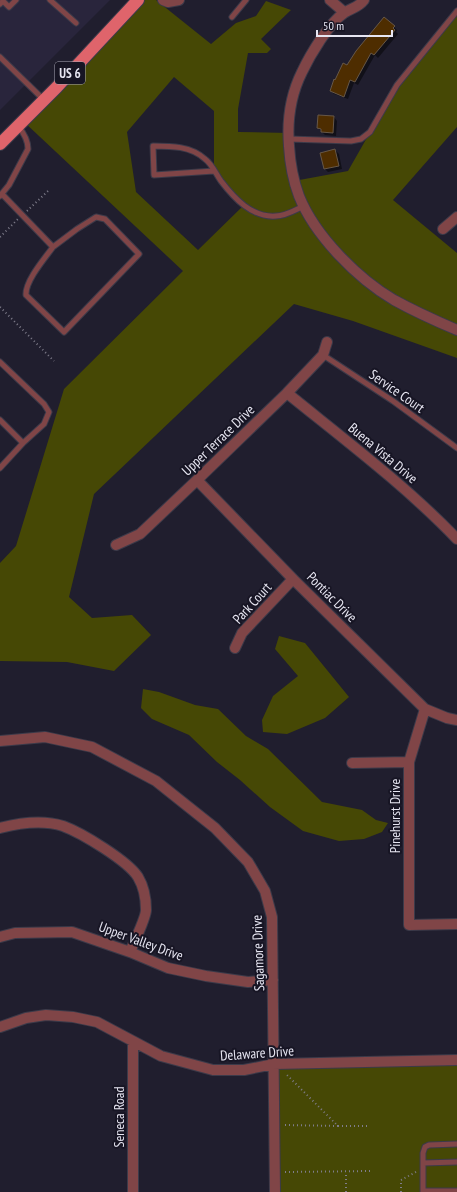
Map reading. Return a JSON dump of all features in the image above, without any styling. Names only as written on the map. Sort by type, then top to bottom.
[{"type":"main road","name":"US 6","points":[[0,144],[44,100],[138,0]]},
{"type":"street","points":[[163,0],[168,2],[179,0]]},
{"type":"street","points":[[330,0],[344,12]]},
{"type":"street","points":[[364,0],[354,8],[344,12],[334,22],[301,73],[290,113],[290,158],[294,181],[304,206],[317,227],[334,249],[355,272],[375,288],[394,300],[457,330]]},
{"type":"street","points":[[443,229],[457,217]]},
{"type":"street","name":"Upper Terrace Drive","points":[[116,545],[140,534],[287,394],[322,355],[327,342]]},
{"type":"street","name":"Buena Vista Drive","points":[[287,394],[350,443],[430,511],[457,539]]},
{"type":"street","name":"Pontiac Drive","points":[[197,480],[293,579],[425,709],[447,718],[457,720]]},
{"type":"street","name":"Park Court","points":[[235,648],[242,633],[293,579]]},
{"type":"street","name":"Pinehurst Drive","points":[[425,709],[409,762],[409,925],[457,924]]},
{"type":"street","name":"Sagamore Drive","points":[[0,741],[45,737],[92,747],[156,781],[216,828],[248,862],[266,891],[272,917],[275,1192]]},
{"type":"street","points":[[352,763],[409,762]]},
{"type":"street","points":[[0,828],[17,824],[63,826],[82,835],[127,865],[138,877],[145,896],[146,912],[130,952]]},
{"type":"street","name":"Upper Valley Drive","points":[[0,937],[15,933],[72,932],[130,952],[168,968],[206,976],[248,982],[273,980]]},
{"type":"street","name":"Delaware Drive","points":[[0,1027],[26,1018],[46,1015],[72,1017],[98,1022],[161,1056],[213,1070],[244,1070],[274,1064],[457,1060]]},
{"type":"street","name":"Seneca Road","points":[[133,1042],[133,1192]]},
{"type":"lane","points":[[0,4],[3,1],[9,7],[16,0]]},
{"type":"lane","points":[[50,0],[76,23]]},
{"type":"lane","points":[[232,17],[246,0]]},
{"type":"lane","points":[[289,139],[351,141],[361,139],[370,132],[397,85],[457,11]]},
{"type":"lane","points":[[0,57],[44,100]]},
{"type":"lane","points":[[18,126],[27,143],[28,149],[9,185],[1,195],[53,247]]},
{"type":"lane","points":[[214,171],[154,175],[153,146],[175,146],[196,153],[206,159],[236,199],[244,206],[255,212],[275,216],[288,214],[304,206]]},
{"type":"lane","points":[[96,216],[105,219],[139,254],[64,332],[26,295],[26,290],[34,274],[53,247],[81,225],[96,216]]},
{"type":"lane","name":"Service Court","points":[[322,355],[393,401],[457,448]]},
{"type":"lane","points":[[0,362],[44,404],[49,412],[44,424],[23,443],[0,468]]},
{"type":"lane","points":[[0,420],[23,443]]},
{"type":"lane","points":[[457,1144],[429,1145],[425,1147],[423,1153],[423,1192],[457,1191]]},
{"type":"lane","points":[[423,1163],[457,1162]]},
{"type":"path","points":[[0,307],[54,361]]},
{"type":"path","points":[[284,1073],[338,1126]]},
{"type":"path","points":[[285,1125],[370,1126]]},
{"type":"path","points":[[401,1192],[401,1180],[418,1170]]},
{"type":"path","points":[[285,1172],[371,1171]]},
{"type":"path","points":[[346,1172],[346,1192]]},
{"type":"shaded area","points":[[0,0],[110,0],[0,110]]},
{"type":"shaded area","points":[[138,0],[156,0],[211,44],[236,23],[256,16],[266,1],[291,10],[261,39],[271,49],[267,53],[248,53],[238,109],[238,132],[289,133],[294,181],[348,171],[397,85],[457,11],[457,127],[393,200],[457,253],[457,358],[353,321],[294,304],[94,494],[69,597],[92,618],[132,615],[151,635],[114,671],[67,662],[0,661],[0,563],[16,546],[64,389],[183,271],[23,121]],"holes":[[[174,77],[214,111],[214,171],[243,206],[198,250],[136,192],[127,132]]]},
{"type":"shaded area","points":[[279,636],[305,643],[349,697],[325,718],[287,734],[263,732],[262,720],[273,696],[298,676],[275,649]]},
{"type":"shaded area","points":[[143,689],[159,692],[195,705],[218,709],[246,736],[268,749],[322,802],[362,810],[376,820],[388,823],[382,832],[364,839],[339,841],[303,831],[270,807],[217,762],[189,735],[152,719],[141,708]]},
{"type":"shaded area","points":[[457,1060],[457,1192],[275,1192],[274,1064]]},
{"type":"building","points":[[384,17],[395,26],[393,28],[395,30],[374,55],[371,53],[355,82],[350,80],[344,97],[330,91],[334,79],[335,80],[343,63],[347,65],[356,51]]},
{"type":"building","points":[[318,115],[334,116],[333,133],[321,132],[321,129],[317,128]]},
{"type":"building","points":[[335,149],[339,166],[324,169],[320,153]]}]
